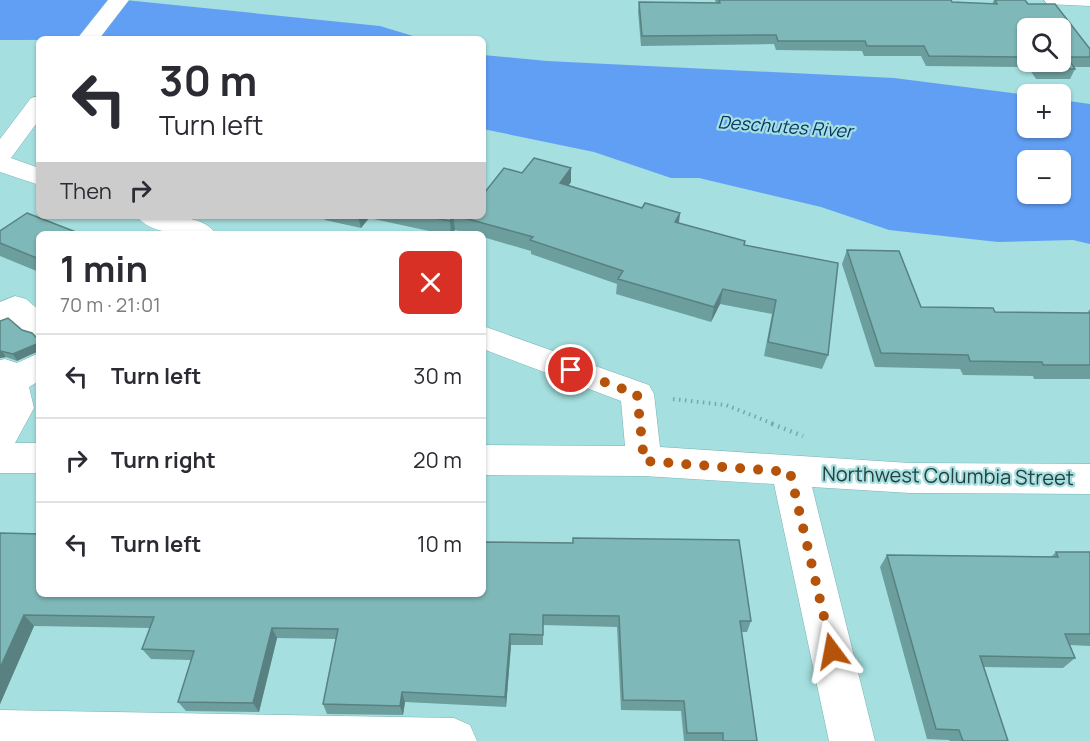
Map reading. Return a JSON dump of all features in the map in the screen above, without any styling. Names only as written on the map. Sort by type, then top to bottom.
[{"type":"street","points":[[90,36],[119,0]]},
{"type":"street","points":[[1054,0],[1090,0]]},
{"type":"street","points":[[36,107],[2,153],[36,175]]},
{"type":"street","points":[[160,219],[194,231]]},
{"type":"street","points":[[0,315],[15,307],[36,324]]},
{"type":"street","points":[[486,339],[637,394],[644,461]]},
{"type":"street","points":[[0,439],[17,408],[14,376]]},
{"type":"street","points":[[802,455],[852,741]]},
{"type":"street","name":"Northwest Columbia Street","points":[[486,460],[644,461],[802,455],[910,478],[1090,479]]},
{"type":"street","points":[[0,458],[36,458]]},
{"type":"street","points":[[0,733],[454,741]]},
{"type":"path","points":[[637,394],[726,405],[802,455]]},
{"type":"water","points":[[0,0],[125,0],[380,26],[413,36],[36,36],[36,40],[0,40]]},
{"type":"water","name":"Deschutes River","points":[[486,55],[547,61],[894,78],[1017,94],[1017,138],[1071,138],[1071,101],[1090,104],[1090,244],[1073,240],[998,242],[889,230],[821,207],[699,178],[671,178],[594,152],[486,130]]},
{"type":"building","points":[[719,0],[951,0],[952,2],[997,4],[995,0],[1025,0],[1028,4],[1055,4],[1066,18],[1017,18],[1017,57],[929,56],[924,46],[867,46],[865,41],[778,41],[776,35],[642,36],[639,2],[720,3]]},
{"type":"building","points":[[1071,25],[1090,49],[1090,57],[1071,57]]},
{"type":"building","points":[[534,158],[571,168],[560,183],[642,208],[645,203],[680,213],[675,222],[745,241],[744,245],[838,263],[828,355],[768,342],[776,300],[723,289],[714,307],[618,279],[623,271],[530,240],[533,237],[468,219],[486,219],[486,191],[504,168],[522,173]]},
{"type":"building","points":[[27,213],[36,216],[36,219],[42,219],[73,231],[36,231],[36,258],[0,243],[0,231]]},
{"type":"building","points":[[847,250],[899,251],[921,307],[993,308],[995,312],[1090,313],[1090,365],[970,361],[968,355],[881,353]]},
{"type":"building","points":[[8,318],[22,330],[32,333],[36,337],[36,344],[13,354],[0,351],[0,321]]},
{"type":"building","points":[[0,533],[36,534],[36,597],[486,597],[486,542],[573,543],[573,538],[739,540],[751,621],[740,621],[757,741],[723,741],[723,733],[687,733],[684,701],[623,700],[619,616],[543,615],[543,635],[510,634],[505,697],[402,692],[400,706],[323,704],[338,629],[272,628],[253,703],[178,702],[194,651],[142,649],[154,617],[24,615],[0,668]]},
{"type":"building","points":[[1056,552],[1090,552],[1090,634],[1065,634],[1075,658],[980,656],[1008,741],[963,741],[959,730],[936,729],[887,555],[1058,557]]},
{"type":"route","points":[[571,370],[637,394],[644,461],[790,472],[832,651]]}]
